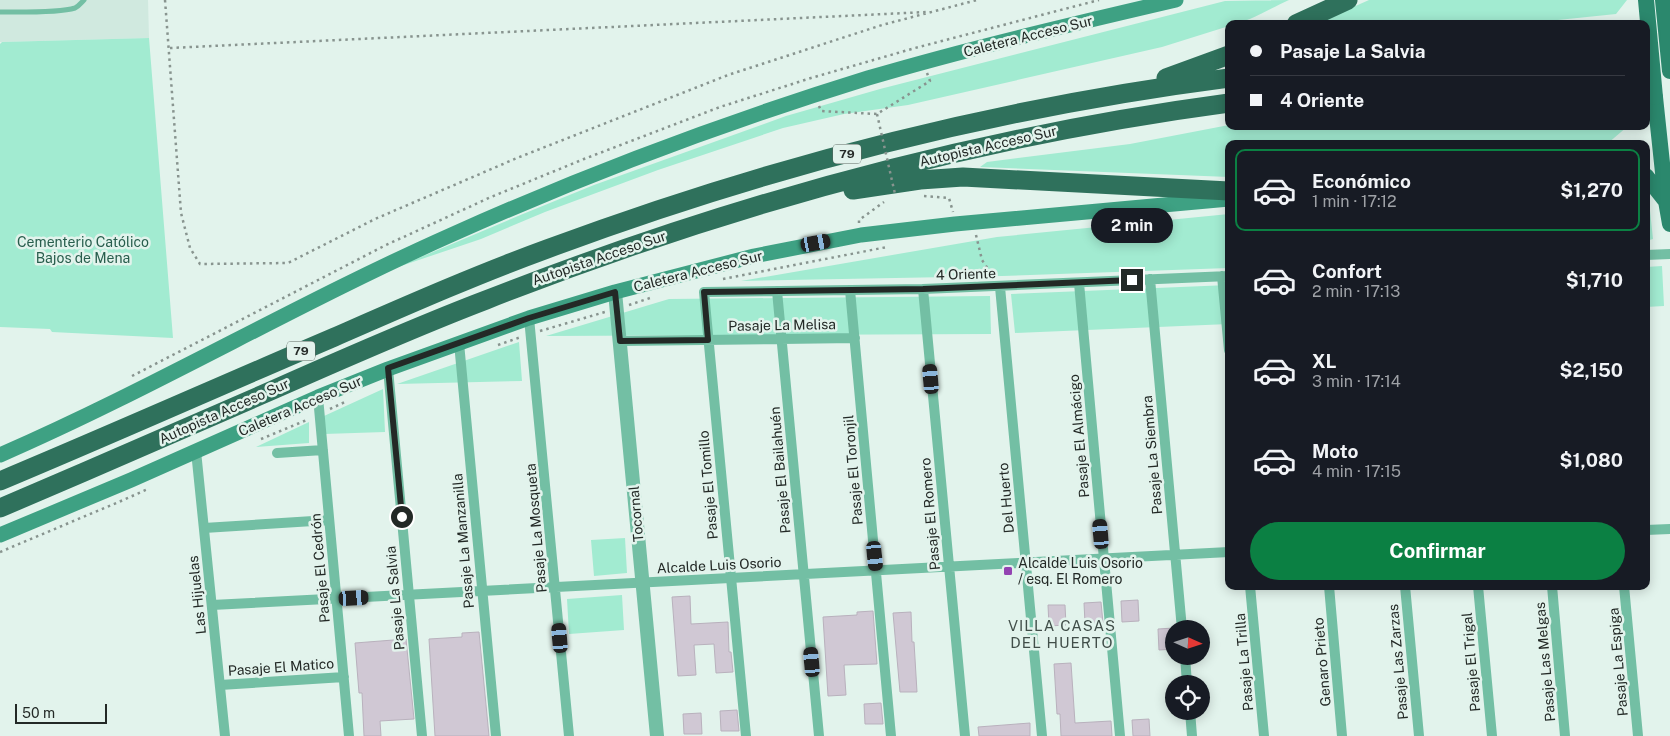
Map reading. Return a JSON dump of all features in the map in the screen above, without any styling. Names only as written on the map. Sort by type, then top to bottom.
[{"type":"highway","points":[[1305,20],[1348,0]]},
{"type":"highway","points":[[1650,36],[1670,34]]},
{"type":"highway","points":[[1094,99],[1161,80],[1225,56]]},
{"type":"highway","points":[[1650,61],[1670,59]]},
{"type":"highway","name":"Autopista Acceso Sur","points":[[0,481],[489,271],[605,228],[725,188],[948,128],[1094,99],[1225,79]]},
{"type":"highway","name":"Autopista Acceso Sur","points":[[0,508],[368,348],[485,300],[623,249],[763,204],[875,173],[1015,139],[1140,116],[1225,105]]},
{"type":"highway","points":[[763,204],[898,182],[963,177],[1225,191]]},
{"type":"main road","name":"Caletera Acceso Sur","points":[[0,455],[86,415],[345,284],[497,215],[619,165],[744,118],[878,76],[974,49],[1176,0]]},
{"type":"main road","points":[[1646,0],[1648,20]]},
{"type":"main road","points":[[1663,0],[1670,71]]},
{"type":"main road","points":[[1650,43],[1659,159],[1670,224]]},
{"type":"main road","points":[[1650,181],[1666,201]]},
{"type":"main road","name":"Caletera Acceso Sur","points":[[0,535],[388,368],[529,318],[615,292],[701,269],[816,243],[908,229],[977,230],[1225,199]]},
{"type":"street","points":[[1650,255],[1670,254]]},
{"type":"street","name":"4 Oriente","points":[[704,292],[1000,287],[1225,276]]},
{"type":"street","name":"Pasaje La Siembra","points":[[1150,280],[1181,620]]},
{"type":"street","name":"Pasaje El Almácigo","points":[[1079,283],[1120,736]]},
{"type":"street","name":"Del Huerto","points":[[1000,287],[1042,736]]},
{"type":"street","name":"Pasaje El Romero","points":[[923,289],[965,736]]},
{"type":"street","name":"Pasaje El Toronjil","points":[[850,290],[891,736]]},
{"type":"street","name":"Pasaje El Bailahuén","points":[[777,291],[819,736]]},
{"type":"street","name":"Tocornal","points":[[615,292],[657,736]]},
{"type":"street","name":"Pasaje El Tomillo","points":[[704,292],[746,736]]},
{"type":"street","name":"Pasaje La Mosqueta","points":[[529,318],[569,736]]},
{"type":"street","name":"Pasaje La Melisa","points":[[620,341],[855,338]]},
{"type":"street","name":"Pasaje La Manzanilla","points":[[459,343],[496,736]]},
{"type":"street","name":"Pasaje La Salvia","points":[[388,368],[422,736]]},
{"type":"street","name":"Pasaje El Cedrón","points":[[318,397],[349,736]]},
{"type":"street","points":[[277,453],[323,450]]},
{"type":"street","name":"Las Hijuelas","points":[[196,451],[225,736]]},
{"type":"street","points":[[204,528],[329,520]]},
{"type":"street","points":[[1650,530],[1670,529]]},
{"type":"street","name":"Alcalde Luis Osorio","points":[[212,605],[1225,552]]},
{"type":"street","name":"Pasaje La Trilla","points":[[1250,590],[1264,736]]},
{"type":"street","name":"Genaro Prieto","points":[[1329,590],[1342,736]]},
{"type":"street","name":"Pasaje Las Zarzas","points":[[1405,590],[1419,736]]},
{"type":"street","name":"Pasaje El Trigal","points":[[1478,590],[1492,736]]},
{"type":"street","name":"Pasaje Las Melgas","points":[[1552,590],[1565,736]]},
{"type":"street","name":"Pasaje La Espiga","points":[[1624,590],[1638,736]]},
{"type":"street","name":"Pasaje El Matico","points":[[220,685],[344,677]]},
{"type":"street","points":[[1191,720],[1192,736]]},
{"type":"lane","points":[[0,12],[51,11],[74,8],[84,0]]},
{"type":"path","points":[[165,0],[181,214],[190,248],[200,264],[288,263],[375,219],[517,158],[728,75],[882,25],[977,0]]},
{"type":"path","points":[[170,48],[934,11]]},
{"type":"path","points":[[826,111],[877,114],[926,83]]},
{"type":"path","points":[[859,220],[895,194],[877,114]]},
{"type":"path","points":[[977,230],[982,260],[1000,287]]},
{"type":"path","points":[[722,280],[894,246]]},
{"type":"path","points":[[496,346],[657,296]]},
{"type":"path","points":[[258,440],[346,402]]},
{"type":"path","points":[[0,552],[155,486]]},
{"type":"shaded area","points":[[0,0],[148,0],[149,38],[0,42]]},
{"type":"green space","points":[[1289,0],[1246,20],[1225,20],[1225,27],[1162,47],[908,105],[844,114],[783,128],[658,170],[545,212],[481,239],[395,268],[594,185],[786,116],[880,89],[1225,1]]},
{"type":"green space","points":[[1369,0],[1627,0],[1616,14],[1558,20],[1324,20]]},
{"type":"green space","name":"Cementerio Católico Bajos de Mena","points":[[149,38],[173,338],[52,332],[50,329],[0,327],[0,44],[2,42]]},
{"type":"green space","points":[[1225,126],[1225,130],[1623,130],[1612,140],[1225,140],[1225,177],[980,167],[987,162],[1130,144]]},
{"type":"green space","points":[[1650,210],[1653,239],[1650,240]]},
{"type":"green space","points":[[1225,214],[1225,268],[1002,276],[741,281],[997,237]]},
{"type":"green space","points":[[1662,266],[1664,306],[1650,307],[1650,267]]},
{"type":"green space","points":[[1225,285],[1225,324],[1015,333],[1011,294]]},
{"type":"green space","points":[[990,296],[991,334],[546,336],[669,299]]},
{"type":"green space","points":[[519,342],[522,381],[397,384]]},
{"type":"green space","points":[[383,389],[385,432],[324,434],[324,416]]},
{"type":"green space","points":[[309,422],[309,443],[256,447]]},
{"type":"green space","points":[[625,538],[627,573],[594,576],[591,540]]},
{"type":"green space","points":[[622,595],[624,630],[569,634],[567,599]]},
{"type":"building","points":[[690,596],[691,624],[728,622],[729,652],[731,652],[733,672],[716,673],[714,644],[694,645],[696,675],[678,676],[672,597]]},
{"type":"building","points":[[1138,600],[1139,621],[1122,622],[1121,601]]},
{"type":"building","points":[[1101,602],[1103,623],[1085,623],[1084,603]]},
{"type":"building","points":[[1048,605],[1065,605],[1066,625],[1049,626]]},
{"type":"building","points":[[873,611],[877,664],[844,665],[846,695],[828,696],[823,617],[857,615],[857,612]]},
{"type":"building","points":[[911,612],[917,692],[900,692],[893,613]]},
{"type":"building","points":[[1158,629],[1165,629],[1165,650],[1159,650]]},
{"type":"building","points":[[479,632],[489,736],[435,736],[429,639],[462,637],[462,633]]},
{"type":"building","points":[[406,639],[414,719],[380,721],[381,736],[364,736],[362,693],[359,693],[355,643]]},
{"type":"building","points":[[1071,663],[1075,723],[1111,721],[1112,736],[1061,736],[1060,714],[1057,714],[1054,664]]},
{"type":"building","points":[[881,703],[883,724],[865,724],[864,704]]},
{"type":"building","points":[[737,710],[739,731],[721,731],[720,711]]},
{"type":"building","points":[[701,713],[702,734],[684,734],[683,714]]},
{"type":"building","points":[[1149,719],[1150,736],[1133,736],[1132,720]]},
{"type":"building","points":[[1030,723],[1030,736],[979,736],[978,727]]},
{"type":"place","name":"Alcalde Luis Osorio / esq. El Romero","points":[[1008,571]]},
{"type":"district","name":"VILLA CASAS DEL HUERTO","points":[[1062,634]]},
{"type":"route","points":[[402,517],[388,368],[529,318],[615,292],[620,341],[708,340],[704,292],[1000,287],[1132,280]]}]
